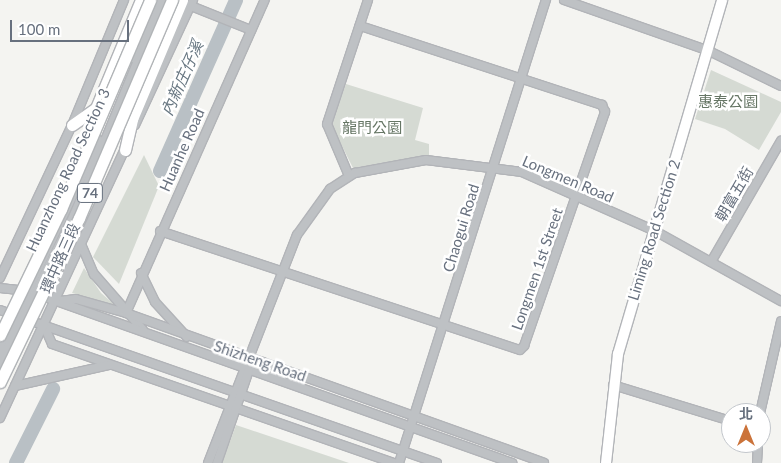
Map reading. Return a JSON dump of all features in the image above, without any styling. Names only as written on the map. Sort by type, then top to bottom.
[{"type":"highway","points":[[72,125],[96,108],[141,0]]},
{"type":"highway","name":"74","points":[[0,335],[61,209],[150,0]]},
{"type":"highway","name":"74","points":[[0,382],[79,218],[172,0]]},
{"type":"highway","points":[[125,150],[132,119],[189,2]]},
{"type":"main road","name":"Liming Road Section 2","points":[[606,463],[613,385],[624,328],[655,230],[722,0]]},
{"type":"street","points":[[0,278],[72,125],[124,0]]},
{"type":"street","name":"Huanzhong Road Section 3","points":[[0,363],[100,139],[158,0]]},
{"type":"street","name":"Huanzhong Road Section 3","points":[[31,292],[74,215],[164,0]]},
{"type":"street","name":"Huanhe Road","points":[[126,313],[141,273],[265,0]]},
{"type":"street","points":[[217,463],[237,408],[238,394],[252,350],[283,270],[311,210],[349,176],[327,124],[368,0]]},
{"type":"street","name":"Chaogui Road","points":[[399,463],[445,326],[546,0]]},
{"type":"street","points":[[564,0],[707,50],[781,86]]},
{"type":"street","points":[[189,2],[206,12],[251,30]]},
{"type":"street","name":"環中路三段","points":[[0,418],[45,328],[189,2]]},
{"type":"street","name":"Longmen 1st Street","points":[[160,231],[283,270],[520,350],[524,346],[605,112],[602,105],[360,26]]},
{"type":"street","name":"朝富五街","points":[[711,262],[781,141]]},
{"type":"street","name":"Longmen Road","points":[[349,176],[426,160],[522,172],[655,230],[781,301]]},
{"type":"street","points":[[81,244],[94,274],[144,332]]},
{"type":"street","points":[[141,273],[155,302],[188,339]]},
{"type":"street","name":"Shizheng Road","points":[[0,288],[31,292],[144,332],[246,372],[512,463]]},
{"type":"street","name":"Shizheng Road","points":[[56,301],[76,299],[126,313],[188,339],[544,463]]},
{"type":"street","points":[[0,310],[45,328],[437,463]]},
{"type":"street","name":"Huanzhong Road Section 3","points":[[0,350],[20,318]]},
{"type":"street","points":[[762,403],[781,321]]},
{"type":"street","points":[[45,328],[52,344],[394,463]]},
{"type":"street","points":[[16,386],[111,364]]},
{"type":"street","points":[[613,385],[721,418]]},
{"type":"street","points":[[208,463],[229,406],[238,394]]},
{"type":"green space","name":"惠泰公園","points":[[711,70],[781,102],[781,112],[759,150],[725,129],[695,119]]},
{"type":"green space","name":"龍門公園","points":[[346,84],[423,108],[415,140],[429,144],[429,155],[353,168],[331,124]]},
{"type":"green space","points":[[144,155],[159,186],[119,284],[93,257]]},
{"type":"green space","points":[[84,268],[101,293],[115,305],[72,293]]},
{"type":"green space","points":[[236,425],[349,463],[222,463]]},
{"type":"waterway","name":"內新庄仔溪","points":[[160,171],[236,0]]},
{"type":"waterway","name":"內新庄仔溪","points":[[16,463],[53,389]]}]
